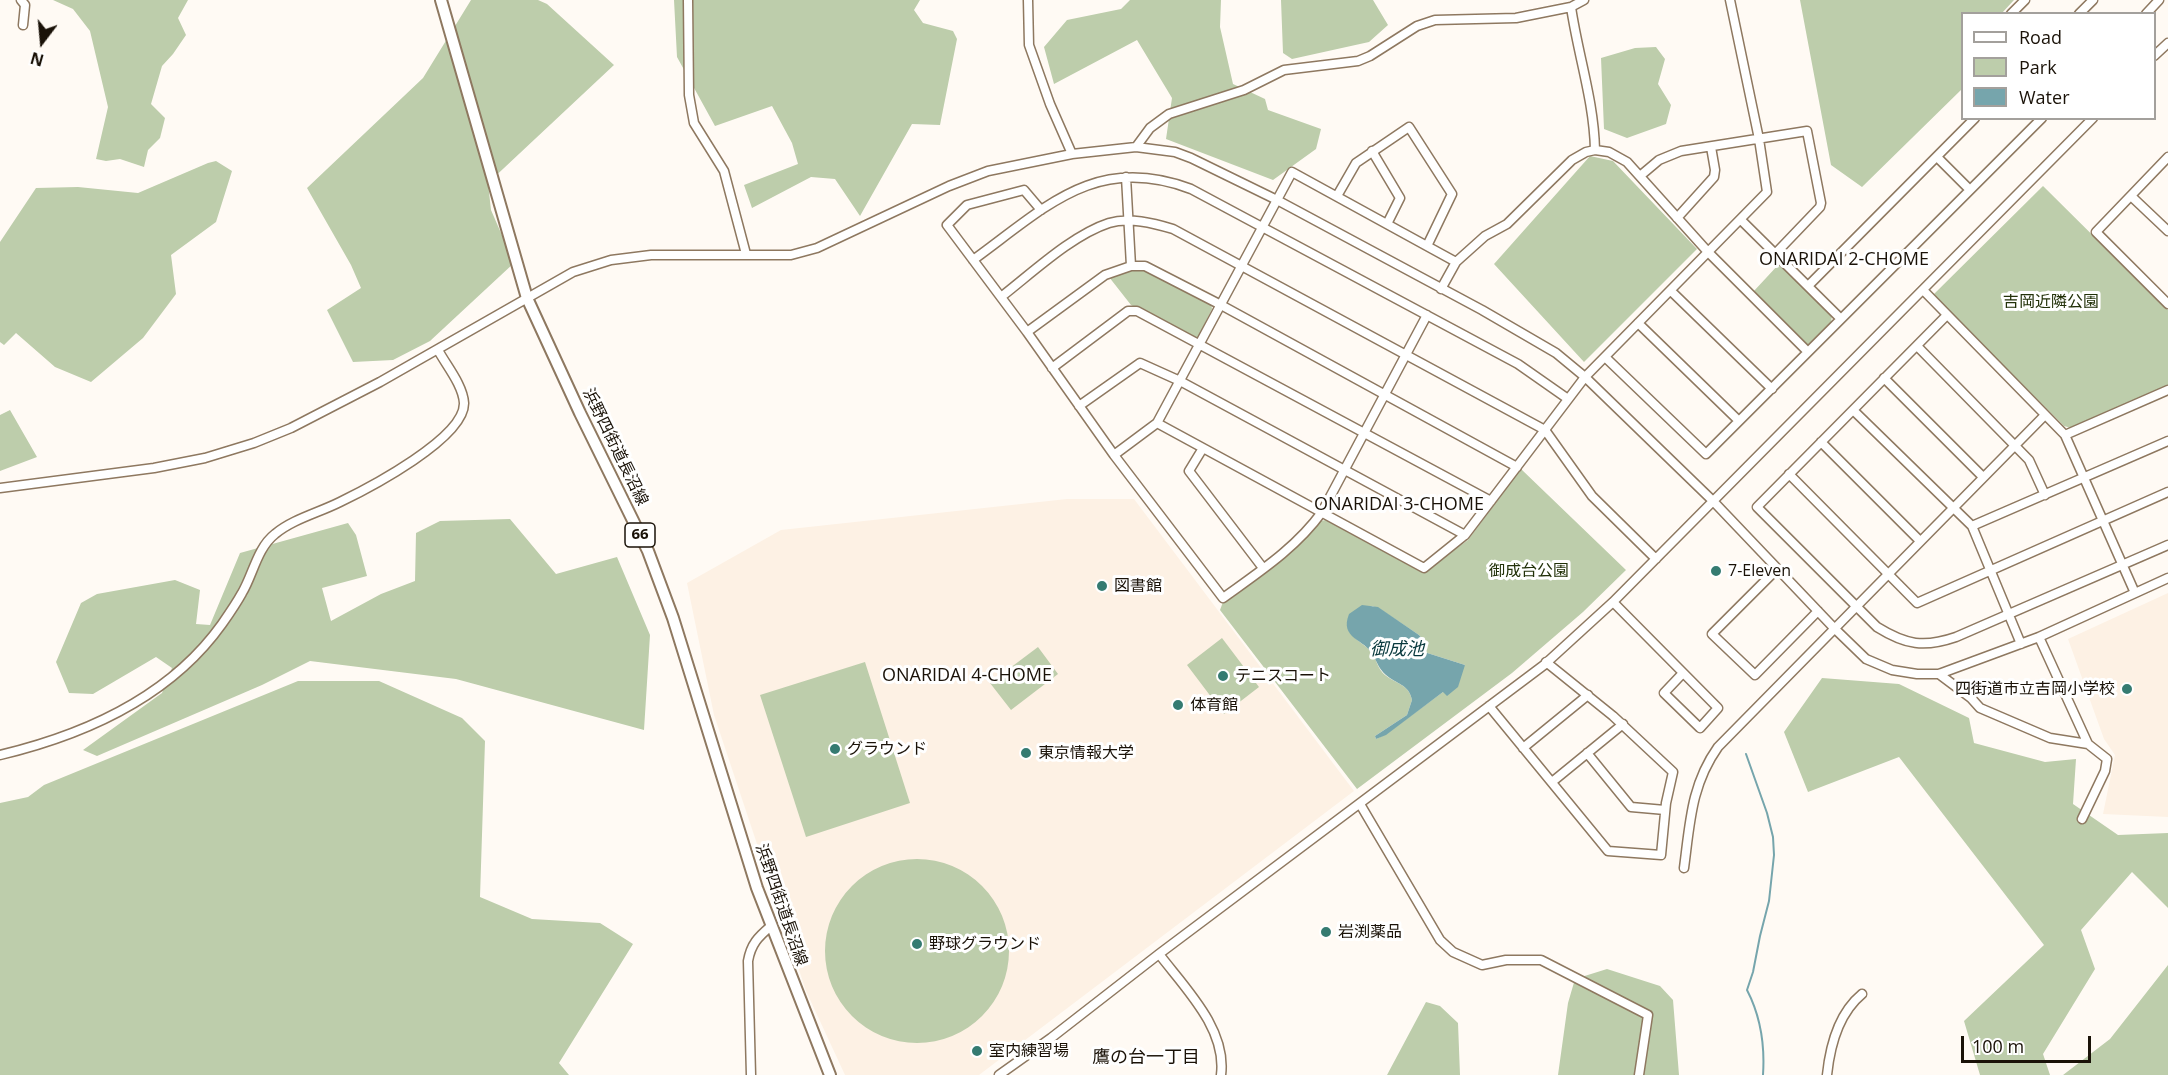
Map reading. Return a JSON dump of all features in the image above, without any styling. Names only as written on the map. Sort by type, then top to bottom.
[{"type":"main road","name":"浜野四街道長沼線","points":[[441,0],[527,298],[648,551],[673,618],[771,926],[830,1075]]},
{"type":"street","points":[[21,0],[25,5],[22,25]]},
{"type":"street","points":[[688,0],[689,95],[694,123],[724,171],[746,254]]},
{"type":"street","points":[[1028,0],[1029,45],[1050,104],[1072,154]]},
{"type":"street","points":[[1136,147],[1150,128],[1169,114],[1244,90],[1284,70],[1358,61],[1370,56],[1416,26],[1436,20],[1516,18],[1571,7],[1584,0]]},
{"type":"street","points":[[1157,423],[1424,568],[1465,535],[1585,377],[1767,192],[1759,138],[1730,0]]},
{"type":"street","points":[[2014,12],[2025,0]]},
{"type":"street","points":[[2081,12],[2093,0]]},
{"type":"street","points":[[2148,12],[2159,0]]},
{"type":"street","points":[[1571,7],[1576,42],[1591,104],[1595,150]]},
{"type":"street","points":[[2156,54],[2168,43]]},
{"type":"street","points":[[1808,286],[1973,120]]},
{"type":"street","points":[[1605,357],[1706,454],[2040,120]]},
{"type":"street","points":[[999,1075],[1546,663],[1613,602],[2091,120]]},
{"type":"street","points":[[1337,196],[1356,163],[1409,127],[1452,194],[1427,246]]},
{"type":"street","points":[[1640,176],[1669,154],[1808,131],[1821,199],[1820,207],[1775,254]]},
{"type":"street","points":[[0,488],[154,468],[204,458],[254,443],[339,404],[573,272],[611,260],[651,255],[791,255],[817,248],[949,186],[988,171],[1072,154],[1136,147],[1175,152],[1191,158],[1277,200],[1522,331],[1556,353],[1585,377],[1713,501],[1866,659],[1893,670],[1917,674],[1940,674],[2039,637],[2168,578]]},
{"type":"street","points":[[1677,218],[1714,177],[1711,147]]},
{"type":"street","points":[[1442,289],[1456,262],[1485,236],[1507,224],[1572,160],[1595,150],[1618,156],[1640,176],[1708,252],[1808,352]]},
{"type":"street","points":[[1372,151],[1400,198],[1387,224]]},
{"type":"street","points":[[1937,157],[1970,190]]},
{"type":"street","points":[[2167,161],[2096,232],[2168,304]]},
{"type":"street","points":[[1114,455],[1157,423],[1292,172],[1456,262]]},
{"type":"street","points":[[973,260],[1041,210],[1092,182],[1146,176],[1170,181],[1191,189],[1518,364],[1568,399]]},
{"type":"street","points":[[1126,177],[1131,266]]},
{"type":"street","points":[[1041,210],[1024,190],[967,205],[946,225],[1027,332],[1114,455],[1224,598],[1292,547],[1309,531],[1345,470],[1427,315]]},
{"type":"street","points":[[2132,196],[2168,231]]},
{"type":"street","points":[[1741,220],[1841,319]]},
{"type":"street","points":[[1001,297],[1084,234],[1110,223],[1130,221],[1154,223],[1173,229],[1545,430],[1592,496],[1656,559]]},
{"type":"street","points":[[1027,332],[1105,275],[1131,266],[1145,266],[1221,304],[1517,467]]},
{"type":"street","points":[[1923,290],[2065,435],[2135,593]]},
{"type":"street","points":[[1671,291],[1772,389]]},
{"type":"street","points":[[1052,368],[1128,311],[1133,310],[1491,501]]},
{"type":"street","points":[[1947,315],[1757,507],[1877,627],[1895,638],[1912,643],[1928,644],[1956,637],[2168,545]]},
{"type":"street","points":[[1638,323],[1739,421]]},
{"type":"street","points":[[1917,346],[2029,460],[2044,495]]},
{"type":"street","points":[[0,755],[73,734],[130,707],[177,671],[221,625],[242,593],[263,548],[274,535],[290,524],[354,495],[421,456],[448,434],[463,409],[464,402],[438,350]]},
{"type":"street","points":[[1079,406],[1140,363],[1180,381],[1465,535]]},
{"type":"street","points":[[1884,378],[1983,477]]},
{"type":"street","points":[[2065,435],[2168,390]]},
{"type":"street","points":[[1853,410],[1972,526],[2021,644]]},
{"type":"street","points":[[1684,868],[1694,794],[1706,764],[1718,747],[2045,415]]},
{"type":"street","points":[[1972,526],[2168,441]]},
{"type":"street","points":[[1821,442],[1920,541]]},
{"type":"street","points":[[1203,448],[1189,471],[1263,568]]},
{"type":"street","points":[[1789,474],[1917,603],[2168,492]]},
{"type":"street","points":[[1777,569],[1712,634],[1755,675],[1818,611]]},
{"type":"street","points":[[1613,602],[1718,708],[1700,728],[1664,693],[1683,673]]},
{"type":"street","points":[[2039,637],[2088,744],[2107,759],[2107,765],[2082,819]]},
{"type":"street","points":[[1489,706],[1608,851],[1661,855],[1665,810],[1673,772],[1623,724],[1546,663]]},
{"type":"street","points":[[1940,674],[1980,708],[2050,738],[2088,744]]},
{"type":"street","points":[[1523,748],[1588,695]]},
{"type":"street","points":[[1552,782],[1623,724]]},
{"type":"street","points":[[1587,753],[1631,807],[1665,810]]},
{"type":"street","points":[[1360,804],[1440,940],[1453,952],[1482,965],[1506,960],[1540,960],[1648,1015],[1639,1075]]},
{"type":"street","points":[[751,1075],[748,961],[750,949],[755,940],[771,926]]},
{"type":"street","points":[[1159,954],[1210,1022],[1219,1044],[1221,1075]]},
{"type":"street","points":[[1827,1075],[1841,1021],[1851,1003],[1862,994]]},
{"type":"shaded area","name":"東京情報大学","points":[[1067,499],[1134,499],[1354,791],[979,1075],[845,1075],[806,991],[714,715],[687,583],[781,530]]},
{"type":"shaded area","name":"四街道市立吉岡小学校","points":[[2168,593],[2168,817],[2103,814],[2115,755],[2104,739],[2068,639]]},
{"type":"green space","points":[[53,0],[188,0],[178,18],[186,35],[162,66],[151,104],[165,118],[160,138],[148,150],[144,167],[120,159],[106,161],[96,159],[108,107],[90,31],[73,9]]},
{"type":"green space","points":[[471,0],[538,0],[547,4],[614,65],[488,183],[491,210],[514,263],[430,341],[393,360],[353,362],[327,310],[361,288],[351,265],[307,188],[423,78]]},
{"type":"green space","points":[[674,0],[920,0],[914,10],[923,23],[953,31],[957,39],[940,125],[912,124],[860,216],[835,179],[811,177],[752,208],[744,185],[798,164],[792,143],[772,106],[715,126],[677,57]]},
{"type":"green space","points":[[1130,0],[1221,0],[1220,27],[1233,84],[1265,99],[1268,110],[1321,129],[1316,149],[1273,180],[1166,139],[1172,98],[1137,40],[1054,84],[1044,47],[1067,20],[1121,9]]},
{"type":"green space","points":[[1281,0],[1373,0],[1388,25],[1369,42],[1292,59],[1283,53]]},
{"type":"green space","points":[[1800,0],[2014,0],[2003,12],[1961,12],[1961,90],[1862,187],[1831,165]]},
{"type":"green space","points":[[1656,47],[1665,59],[1658,84],[1671,105],[1666,124],[1627,138],[1604,129],[1601,58],[1635,48]]},
{"type":"green space","points":[[1590,156],[1613,161],[1697,249],[1584,362],[1494,264]]},
{"type":"green space","points":[[216,161],[232,171],[216,222],[171,255],[176,294],[143,338],[91,382],[55,367],[16,333],[4,345],[0,342],[0,242],[36,188],[78,187],[138,193]]},
{"type":"green space","name":"吉岡近隣公園","points":[[2043,186],[2168,310],[2168,385],[2071,428],[2064,426],[1933,295]]},
{"type":"green space","points":[[1779,264],[1832,315],[1831,323],[1811,344],[1806,344],[1753,292]]},
{"type":"green space","points":[[1143,269],[1211,303],[1212,309],[1198,337],[1192,338],[1131,305],[1109,277],[1123,270]]},
{"type":"green space","points":[[10,410],[37,457],[0,471],[0,415]]},
{"type":"green space","name":"御成台公園","points":[[1521,469],[1626,570],[1583,612],[1512,673],[1357,789],[1220,610],[1223,602],[1309,533],[1320,521],[1326,520],[1423,573],[1468,540]],"holes":[[[1372,606],[1419,635],[1424,641],[1421,651],[1465,665],[1443,692],[1376,739],[1375,736],[1407,715],[1412,700],[1402,685],[1383,673],[1373,654],[1349,631]]]},
{"type":"green space","points":[[510,519],[556,574],[617,557],[650,635],[644,730],[456,679],[310,661],[262,685],[97,756],[83,750],[162,693],[172,668],[156,657],[93,694],[69,693],[56,662],[81,603],[97,594],[175,580],[200,590],[196,624],[210,625],[240,553],[348,523],[356,535],[367,576],[322,588],[331,621],[381,594],[415,581],[416,533],[440,521]]},
{"type":"green space","name":"テニスコート","points":[[1222,638],[1259,687],[1224,714],[1187,665]]},
{"type":"green space","points":[[1038,647],[1058,674],[1011,710],[990,683]]},
{"type":"green space","name":"グラウンド","points":[[865,662],[910,803],[806,837],[760,695]]},
{"type":"green space","points":[[1822,678],[1899,684],[1969,718],[1974,743],[2045,762],[2076,759],[2073,804],[2118,835],[2168,833],[2168,908],[2132,872],[2081,930],[2095,969],[2043,1054],[2050,1075],[1980,1075],[1964,1021],[2044,945],[1899,757],[1808,792],[1784,732]]},
{"type":"green space","points":[[298,681],[379,681],[462,718],[485,741],[480,897],[532,919],[600,923],[633,944],[559,1063],[569,1075],[0,1075],[0,803],[28,797],[44,785]]},
{"type":"green space","name":"野球グラウンド","points":[[917,859],[952,866],[968,874],[982,886],[994,900],[1002,916],[1009,951],[1002,986],[994,1002],[982,1016],[968,1028],[952,1036],[917,1043],[882,1036],[866,1028],[852,1016],[840,1002],[832,986],[825,951],[832,916],[840,900],[852,886],[866,874],[882,866]]},
{"type":"green space","points":[[2168,965],[2168,1075],[2063,1075],[2110,1039]]},
{"type":"green space","points":[[1607,969],[1660,986],[1673,1000],[1679,1075],[1558,1075],[1568,1003],[1575,979]]},
{"type":"green space","points":[[1426,1002],[1440,1006],[1458,1023],[1460,1075],[1387,1075]]},
{"type":"water","name":"御成池","points":[[1362,605],[1378,607],[1419,635],[1424,641],[1421,651],[1465,665],[1458,687],[1447,696],[1443,692],[1386,735],[1376,739],[1375,736],[1407,715],[1412,700],[1408,691],[1384,673],[1369,650],[1347,629],[1349,614]]},
{"type":"waterway","points":[[1746,754],[1767,813],[1773,837],[1774,855],[1769,901],[1747,990],[1756,1010],[1761,1031],[1763,1075]]},
{"type":"place","name":"7-Eleven","points":[[1716,571]]},
{"type":"place","name":"図書館","points":[[1102,586]]},
{"type":"place","name":"テニスコート","points":[[1223,676]]},
{"type":"place","name":"四街道市立吉岡小学校","points":[[2127,689]]},
{"type":"place","name":"体育館","points":[[1178,705]]},
{"type":"place","name":"グラウンド","points":[[835,749]]},
{"type":"place","name":"東京情報大学","points":[[1026,753]]},
{"type":"place","name":"岩渕薬品","points":[[1326,932]]},
{"type":"place","name":"野球グラウンド","points":[[917,944]]},
{"type":"place","name":"室内練習場","points":[[977,1051]]},
{"type":"district","name":"ONARIDAI 2-CHOME","points":[[1844,260]]},
{"type":"district","name":"ONARIDAI 3-CHOME","points":[[1399,505]]},
{"type":"district","name":"ONARIDAI 4-CHOME","points":[[967,676]]},
{"type":"district","name":"鷹の台一丁目","points":[[1146,1058]]}]
